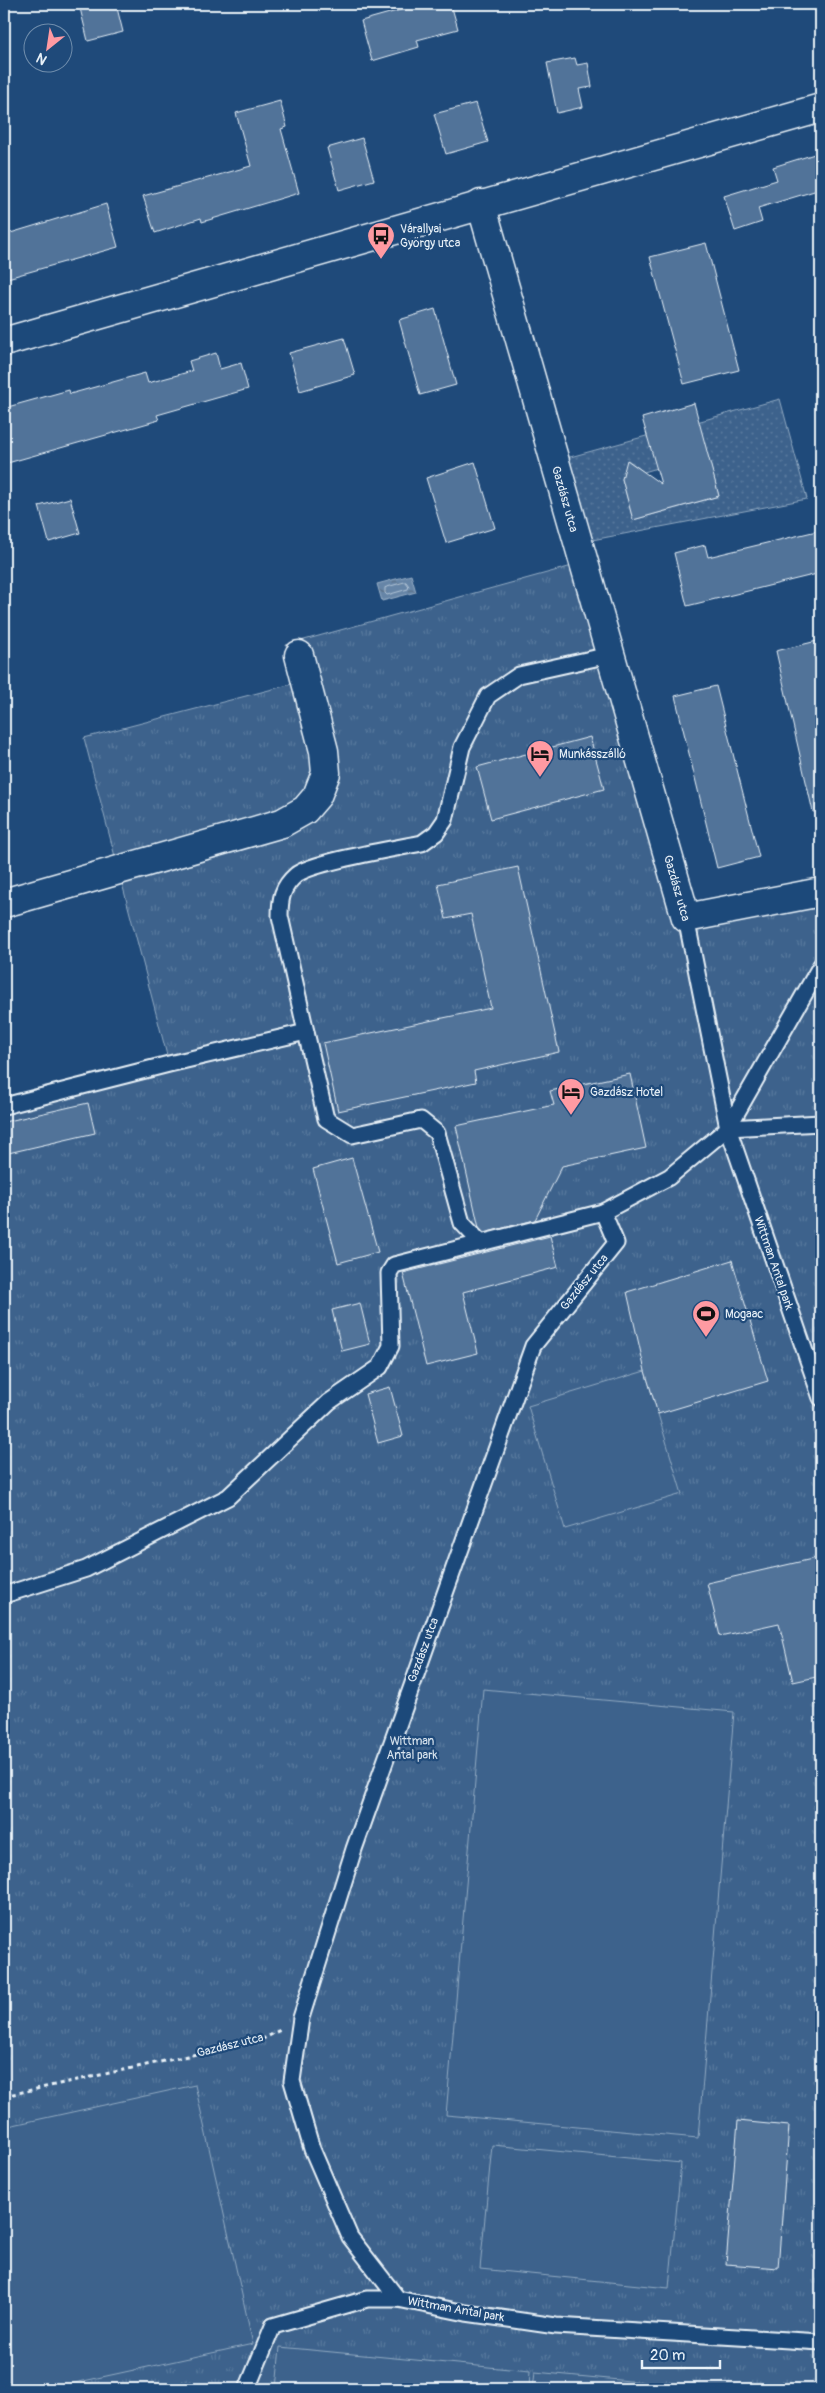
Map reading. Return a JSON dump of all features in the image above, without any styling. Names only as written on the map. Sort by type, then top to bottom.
[{"type":"street","points":[[4,342],[821,108]]},
{"type":"street","name":"Gazdász utca","points":[[481,204],[686,918]]},
{"type":"street","points":[[4,903],[282,823],[305,810],[317,796],[326,773],[324,751],[299,655]]},
{"type":"street","points":[[686,918],[821,892]]},
{"type":"lane","points":[[481,1243],[462,1223],[436,1133],[421,1120],[352,1134],[326,1119],[280,916],[280,898],[286,885],[297,874],[314,867],[422,843],[436,833],[445,820],[462,747],[488,696],[518,676],[609,654]]},
{"type":"lane","name":"Gazdász utca","points":[[686,918],[728,1128]]},
{"type":"lane","points":[[4,1595],[86,1569],[228,1497],[329,1402],[380,1367],[391,1346],[389,1273],[394,1265],[604,1212],[668,1177],[728,1128],[821,965]]},
{"type":"lane","points":[[4,1106],[169,1064],[306,1032]]},
{"type":"lane","points":[[728,1128],[821,1123]]},
{"type":"lane","name":"Wittman Antal park","points":[[728,1128],[821,1398]]},
{"type":"lane","name":"Gazdász utca","points":[[301,2018],[366,1812],[533,1346],[616,1243],[604,1212]]},
{"type":"lane","name":"Wittman Antal park","points":[[301,2018],[292,2081],[312,2149],[350,2237],[398,2299],[556,2326],[821,2342]]},
{"type":"lane","points":[[246,2389],[273,2326],[367,2299],[398,2299]]},
{"type":"path","name":"Gazdász utca","points":[[4,2096],[261,2040],[301,2018]]},
{"type":"green space","points":[[780,399],[807,499],[587,541],[563,459]],"holes":[[[707,453],[719,496],[633,520],[622,479],[628,460],[644,472]]]},
{"type":"green space","name":"Wittman Antal park","points":[[583,563],[686,918],[821,892],[821,2389],[4,2389],[4,1106],[169,1063],[84,738],[296,683],[286,645]]},
{"type":"green space","points":[[645,1371],[682,1494],[565,1529],[528,1406]]},
{"type":"green space","points":[[483,1689],[734,1712],[698,2138],[446,2115]]},
{"type":"green space","points":[[195,2085],[253,2344],[47,2389],[4,2389],[4,2127]]},
{"type":"green space","points":[[492,2145],[681,2163],[669,2288],[480,2269]]},
{"type":"green space","points":[[280,2347],[530,2371],[529,2389],[276,2389]]},
{"type":"green space","points":[[535,2372],[714,2389],[533,2389]]},
{"type":"water","points":[[411,575],[416,592],[382,601],[377,584]]},
{"type":"building","points":[[79,4],[116,4],[123,32],[88,41]]},
{"type":"building","points":[[422,4],[451,4],[458,29],[417,40],[419,47],[372,61],[361,21]]},
{"type":"building","points":[[575,58],[577,65],[588,63],[592,87],[579,89],[583,107],[557,113],[547,63]]},
{"type":"building","points":[[280,101],[287,127],[281,129],[299,193],[202,222],[201,218],[155,233],[143,196],[251,166],[236,113]]},
{"type":"building","points":[[476,103],[488,142],[446,154],[434,114]]},
{"type":"building","points":[[362,138],[374,180],[339,190],[327,148]]},
{"type":"building","points":[[821,152],[821,189],[758,208],[762,222],[735,231],[724,196],[777,180],[773,167]]},
{"type":"building","points":[[106,204],[118,247],[4,279],[4,235]]},
{"type":"building","points":[[706,243],[739,370],[684,384],[650,257]]},
{"type":"building","points":[[435,309],[456,385],[420,395],[399,320]]},
{"type":"building","points":[[344,338],[355,375],[300,391],[289,353]]},
{"type":"building","points":[[216,353],[220,369],[241,363],[248,389],[157,415],[159,420],[4,464],[4,408],[69,390],[70,394],[145,373],[148,383],[192,371],[189,361]]},
{"type":"building","points":[[694,403],[719,496],[633,520],[622,479],[627,460],[661,484],[642,418]]},
{"type":"building","points":[[475,462],[495,528],[446,543],[426,478]]},
{"type":"building","points":[[70,498],[80,533],[49,542],[39,506]]},
{"type":"building","points":[[821,530],[821,573],[687,606],[674,553],[705,545],[708,557]]},
{"type":"building","points":[[817,641],[821,662],[821,811],[813,812],[776,651]]},
{"type":"building","points":[[716,686],[759,857],[717,868],[675,696]]},
{"type":"building","name":"Munkásszálló","points":[[590,737],[604,789],[491,819],[477,767]]},
{"type":"building","points":[[518,867],[559,1052],[474,1071],[476,1082],[338,1111],[323,1043],[491,1008],[471,914],[446,919],[438,884]]},
{"type":"building","points":[[630,1074],[646,1148],[562,1166],[535,1220],[484,1233],[479,1228],[456,1126],[554,1105],[550,1091]]},
{"type":"building","points":[[88,1103],[95,1133],[4,1154],[4,1122]]},
{"type":"building","points":[[352,1158],[378,1252],[338,1263],[313,1169]]},
{"type":"building","points":[[550,1236],[558,1267],[463,1292],[478,1353],[426,1366],[403,1273]]},
{"type":"building","points":[[732,1260],[768,1381],[658,1414],[645,1371],[627,1292]]},
{"type":"building","points":[[360,1303],[370,1344],[342,1351],[332,1310]]},
{"type":"building","points":[[390,1387],[403,1436],[378,1443],[365,1394]]},
{"type":"building","points":[[821,1557],[821,1676],[793,1682],[779,1623],[720,1636],[707,1583]]},
{"type":"building","points":[[738,2121],[789,2126],[778,2268],[726,2264]]},
{"type":"place","name":"Várallyai György utca","points":[[381,260]]},
{"type":"place","name":"Munkásszálló","points":[[540,778]]},
{"type":"place","name":"Gazdász Hotel","points":[[571,1116]]},
{"type":"place","name":"Mogaac","points":[[706,1338]]}]
